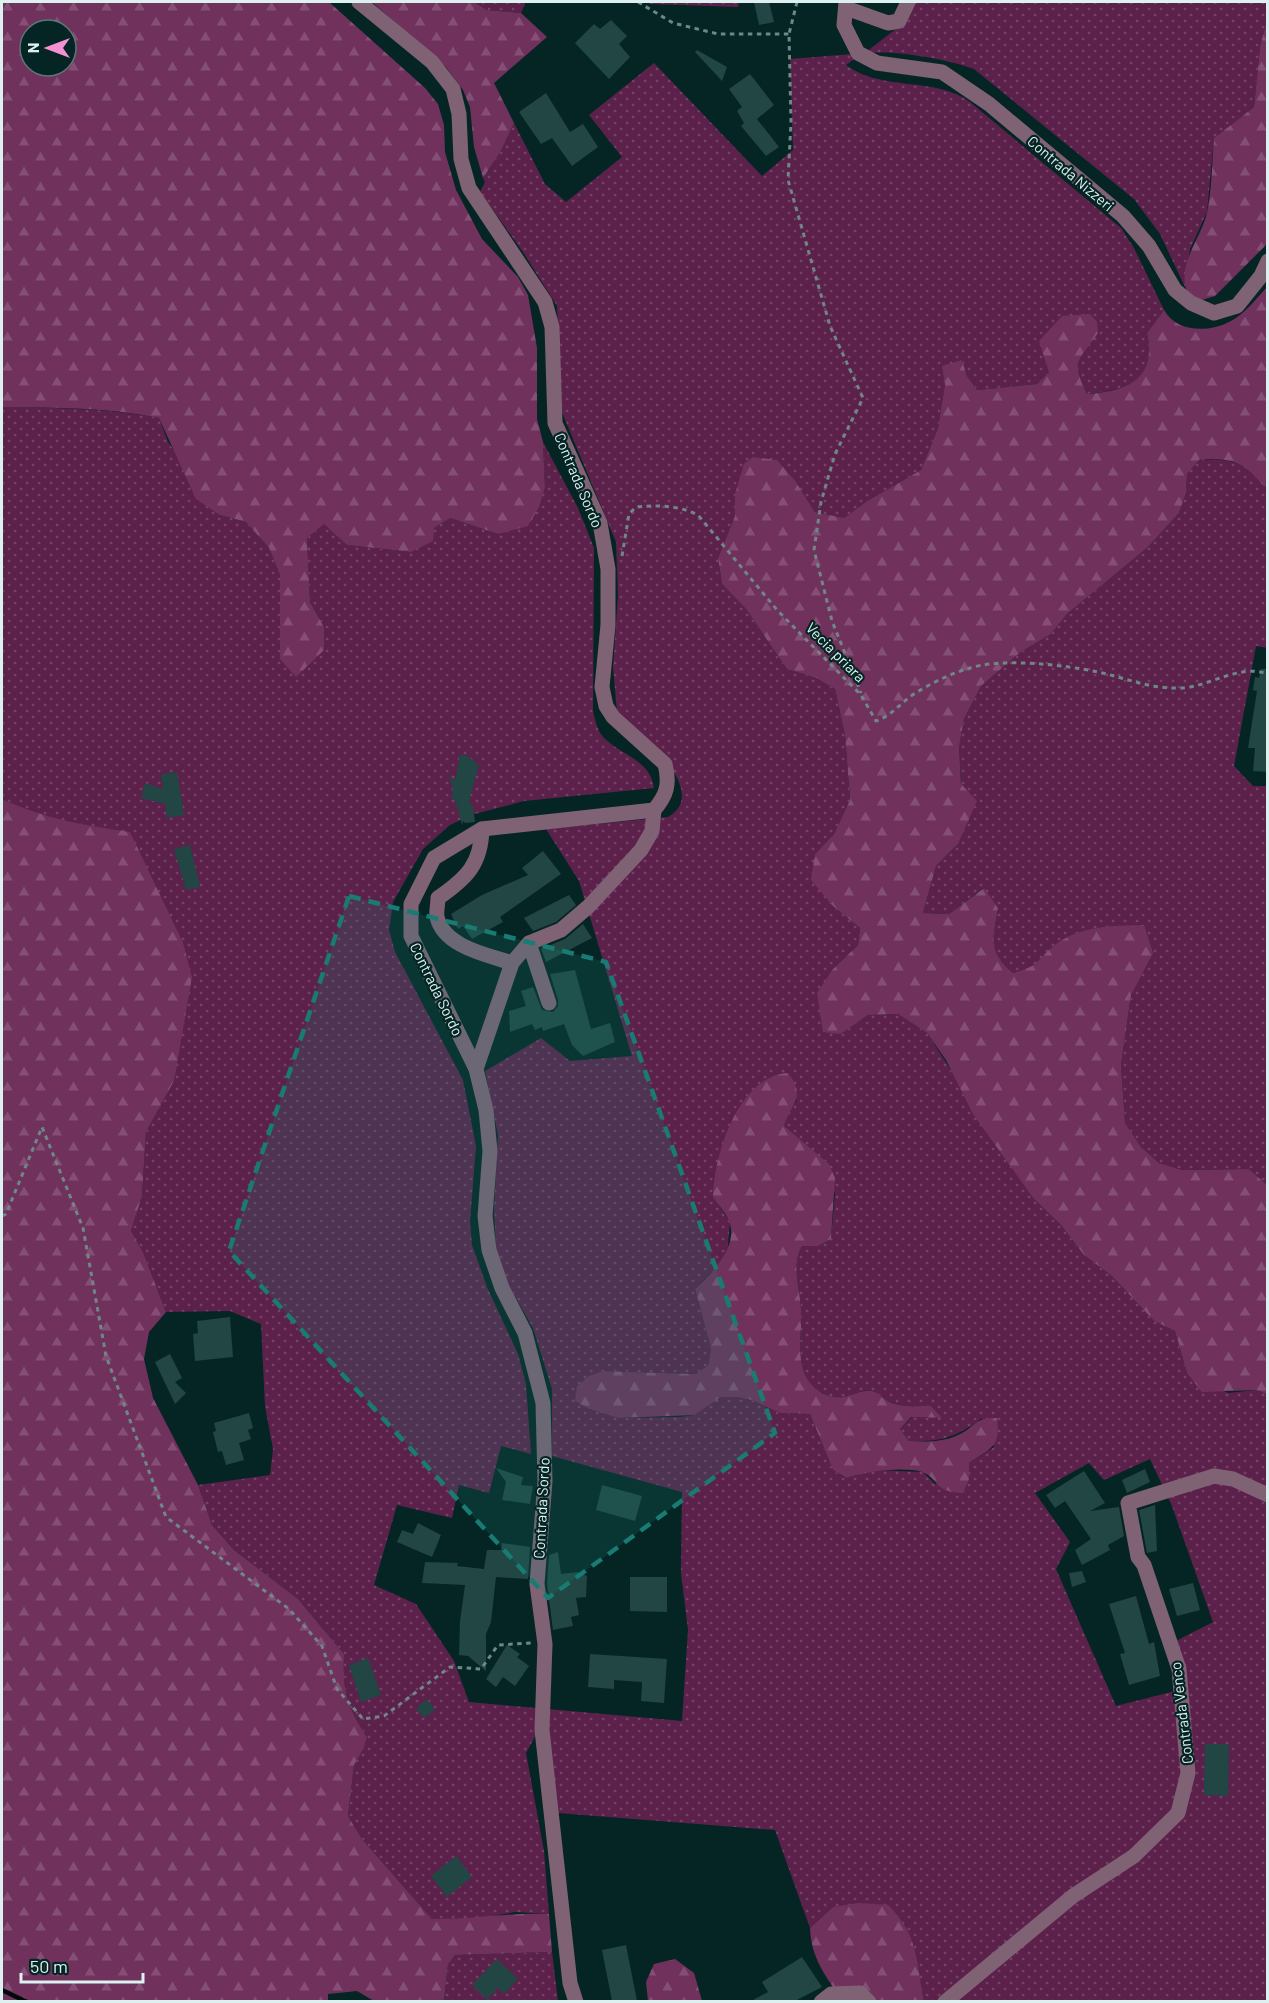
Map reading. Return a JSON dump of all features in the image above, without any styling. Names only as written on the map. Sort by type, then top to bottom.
[{"type":"street","name":"Contrada Sordo","points":[[359,2],[432,62],[453,89],[459,114],[461,159],[469,188],[547,308],[553,350],[555,423],[600,524],[608,569],[608,625],[602,687],[606,706],[613,717],[665,764],[668,787],[664,799],[654,810],[482,829],[434,858],[411,904],[411,936],[476,1069],[486,1110],[490,1151],[485,1216],[489,1250],[502,1288],[525,1334],[543,1403],[545,1481],[537,1584],[545,1644],[542,1730],[570,1983],[576,2001]]},
{"type":"street","points":[[846,5],[888,24],[899,21],[908,2]]},
{"type":"street","name":"Contrada Nizzeri","points":[[846,5],[844,25],[858,53],[877,63],[942,72],[989,104],[1123,216],[1149,246],[1175,290],[1191,303],[1214,313],[1237,306],[1261,276],[1268,261]]},
{"type":"street","points":[[476,1069],[512,963],[524,953],[529,944],[561,930],[589,906],[634,858],[652,831],[654,810]]},
{"type":"street","points":[[482,829],[482,851],[461,882],[438,898],[437,917],[449,936],[468,948],[512,963]]},
{"type":"street","points":[[529,944],[549,1003]]},
{"type":"street","name":"Contrada Venco","points":[[945,2001],[1073,1896],[1134,1856],[1178,1813],[1188,1773],[1179,1669],[1144,1565],[1138,1557],[1128,1503],[1214,1476],[1233,1479],[1268,1495]]},
{"type":"street","points":[[821,2001],[831,1994],[860,1994],[869,2001]]},
{"type":"path","points":[[638,2],[673,23],[718,34],[789,34]]},
{"type":"path","points":[[797,2],[789,34],[791,122],[788,180],[830,326],[863,398],[835,454],[821,502],[814,549],[832,621],[861,695]]},
{"type":"path","name":"Vecia priara","points":[[621,560],[629,514],[636,507],[660,505],[685,508],[698,515],[777,609],[861,695],[876,721],[887,717],[916,693],[968,668],[1030,662],[1099,672],[1149,686],[1181,688],[1211,682],[1242,671],[1258,670],[1268,674]]},
{"type":"path","points":[[2,1216],[6,1214],[42,1127],[83,1228],[106,1356],[166,1517],[289,1609],[322,1646],[337,1689],[363,1719],[384,1716],[450,1667],[481,1669],[498,1645],[545,1644]]},
{"type":"highlighted area","points":[[349,896],[606,962],[775,1433],[548,1598],[229,1251]]},
{"type":"shaded area","points":[[474,2],[526,2],[521,13],[487,10]]},
{"type":"shaded area","points":[[647,2],[739,2],[738,7]]},
{"type":"shaded area","points":[[914,2],[1267,2],[1267,21],[1260,46],[1254,107],[1214,138],[1207,212],[1190,249],[1185,287],[1160,234],[1134,199],[974,69],[921,56],[878,52],[864,54],[846,65],[875,79],[941,89],[970,102],[1121,228],[1134,248],[1164,310],[1147,333],[1149,349],[1143,372],[1136,380],[1115,390],[1087,394],[1076,371],[1079,360],[1049,372],[1037,384],[977,390],[967,376],[962,360],[945,384],[938,428],[921,470],[867,501],[844,518],[815,512],[796,482],[735,494],[735,516],[718,558],[722,584],[746,609],[787,669],[816,678],[835,689],[845,735],[850,800],[834,834],[815,854],[834,907],[860,928],[858,945],[833,969],[841,1034],[868,1015],[898,1014],[927,1033],[1034,1199],[1061,1225],[1084,1255],[1112,1276],[1154,1321],[1175,1331],[1187,1373],[1228,1393],[1256,1390],[1267,1394],[1267,2001],[924,2001],[920,1981],[833,1907],[810,1928],[775,1830],[558,1813],[547,1757],[549,1711],[526,1753],[544,1851],[549,1914],[515,1912],[475,1919],[432,1919],[362,1839],[348,1816],[354,1765],[364,1748],[367,1737],[354,1716],[347,1698],[344,1654],[298,1599],[234,1550],[212,1525],[198,1485],[270,1475],[273,1449],[265,1406],[261,1324],[230,1311],[166,1312],[143,1252],[131,1231],[142,1196],[146,1132],[174,1081],[177,1057],[74,824],[35,814],[2,799],[2,407],[101,410],[159,418],[168,442],[220,515],[246,522],[269,548],[280,575],[280,659],[324,627],[310,602],[307,538],[325,523],[347,545],[411,552],[434,528],[450,518],[498,534],[545,487],[543,442],[578,508],[594,548],[593,711],[596,724],[603,737],[647,770],[654,788],[524,801],[471,815],[450,825],[423,849],[393,902],[389,930],[395,952],[463,1080],[476,1146],[470,1222],[472,1245],[487,1287],[518,1354],[526,1384],[531,1454],[501,1446],[489,1493],[459,1485],[452,1518],[397,1505],[374,1585],[416,1604],[454,1661],[469,1702],[682,1721],[688,1630],[681,1573],[682,1492],[552,1456],[552,1389],[533,1328],[497,1265],[494,1209],[498,1135],[485,1071],[541,1038],[570,1061],[632,1056],[579,881],[546,829],[668,817],[680,806],[682,792],[677,777],[666,761],[617,712],[613,667],[618,595],[616,542],[561,410],[557,306],[523,252],[480,192],[485,182],[483,178],[501,151],[514,123],[545,184],[566,202],[622,157],[589,115],[654,63],[762,176],[793,150],[790,59],[865,53],[906,21]],"holes":[[[749,1094],[797,1100],[788,1113],[784,1126],[835,1193],[831,1239],[818,1246],[802,1246],[797,1261],[801,1309],[801,1355],[806,1376],[812,1385],[829,1396],[844,1397],[871,1391],[896,1404],[931,1406],[941,1418],[912,1417],[900,1429],[909,1441],[948,1437],[982,1418],[994,1447],[969,1463],[969,1479],[935,1484],[923,1472],[874,1470],[845,1478],[833,1470],[810,1414],[780,1413],[752,1400],[736,1397],[721,1397],[695,1415],[680,1417],[618,1418],[589,1409],[603,1371],[696,1374],[708,1365],[711,1349],[695,1289],[727,1256],[730,1222],[713,1197],[724,1143],[734,1118]],[[1150,1459],[1172,1506],[1213,1622],[1176,1641],[1183,1689],[1116,1706],[1056,1569],[1070,1542],[1035,1493],[1089,1463],[1104,1480]]]},
{"type":"shaded area","points":[[1200,459],[1236,463],[1267,486],[1268,648],[1256,646],[1234,766],[1253,786],[1267,786],[1267,1185],[1249,1169],[1182,1170],[1159,1163],[1141,1147],[1125,1123],[1121,1065],[1131,995],[1138,978],[1055,945],[1034,967],[1013,973],[1004,965],[995,951],[993,937],[998,908],[983,888],[949,914],[923,913],[936,866],[958,844],[961,784],[959,746],[964,719],[981,686],[1021,652],[1051,634],[1067,614],[1148,547],[1179,513],[1186,493],[1187,474]]},
{"type":"shaded area","points":[[552,1952],[558,2001],[444,2002],[448,1963],[455,1955]]},
{"type":"green space","points":[[2,2],[329,2],[425,88],[438,104],[444,125],[445,152],[456,190],[482,239],[518,277],[528,295],[537,348],[537,419],[543,442],[545,487],[539,507],[528,526],[498,534],[450,518],[434,528],[433,541],[411,552],[347,545],[324,524],[307,538],[310,602],[324,627],[324,650],[296,677],[280,659],[280,575],[269,548],[246,522],[220,515],[196,499],[159,418],[101,410],[2,407]]},
{"type":"green space","points":[[372,2],[474,2],[487,10],[521,13],[547,37],[494,83],[514,123],[501,151],[483,178],[474,147],[470,107],[463,90],[446,67]]},
{"type":"green space","points":[[1267,21],[1267,244],[1215,296],[1202,300],[1189,296],[1185,285],[1185,274],[1190,253],[1207,213],[1214,138],[1254,107],[1260,46]]},
{"type":"green space","points":[[1267,287],[1267,486],[1236,463],[1200,459],[1187,474],[1186,493],[1179,513],[1148,547],[1067,614],[1051,634],[1021,652],[981,686],[964,719],[959,747],[961,784],[977,801],[958,844],[936,866],[923,913],[949,914],[984,888],[998,908],[994,937],[996,951],[999,958],[1013,973],[1034,965],[1065,938],[1086,930],[1144,925],[1153,953],[1131,995],[1121,1065],[1125,1123],[1141,1147],[1159,1163],[1182,1170],[1249,1169],[1267,1185],[1267,1394],[1256,1390],[1202,1392],[1187,1373],[1175,1331],[1154,1321],[1112,1276],[1084,1255],[1061,1225],[1034,1199],[973,1114],[946,1060],[927,1033],[898,1014],[868,1015],[841,1034],[823,1032],[817,993],[833,969],[858,945],[860,928],[834,907],[811,880],[815,854],[834,834],[850,800],[845,735],[835,689],[816,678],[787,669],[746,609],[722,584],[718,558],[735,516],[735,494],[744,464],[753,457],[777,460],[796,482],[815,512],[844,518],[867,501],[921,470],[938,428],[945,384],[942,366],[962,360],[967,376],[977,390],[1037,384],[1049,372],[1039,341],[1062,316],[1090,314],[1097,322],[1098,333],[1081,356],[1079,374],[1087,394],[1115,390],[1136,380],[1143,372],[1149,349],[1147,333],[1164,310],[1176,323],[1184,326],[1202,329],[1221,326],[1240,315]]},
{"type":"green space","points":[[2,799],[49,816],[80,824],[130,832],[183,943],[192,977],[174,1081],[146,1132],[142,1196],[131,1231],[143,1252],[166,1312],[149,1332],[144,1359],[153,1398],[198,1485],[212,1525],[234,1550],[298,1599],[344,1654],[347,1698],[354,1716],[367,1737],[364,1748],[354,1765],[348,1816],[362,1839],[432,1919],[549,1914],[552,1952],[455,1955],[448,1964],[444,2001],[374,2001],[357,1991],[328,1994],[328,2002],[2,2001]]},
{"type":"green space","points":[[788,1073],[794,1081],[797,1094],[784,1126],[829,1164],[835,1178],[831,1239],[818,1246],[802,1246],[797,1261],[801,1309],[801,1355],[806,1376],[812,1385],[829,1396],[844,1397],[871,1391],[891,1403],[931,1406],[942,1418],[911,1417],[900,1429],[909,1441],[945,1439],[962,1433],[978,1421],[997,1418],[998,1428],[995,1441],[988,1450],[969,1463],[969,1479],[963,1493],[946,1490],[927,1475],[914,1470],[884,1470],[846,1478],[833,1470],[810,1414],[780,1413],[752,1400],[721,1397],[695,1415],[618,1418],[589,1409],[575,1401],[577,1386],[589,1376],[603,1371],[696,1374],[708,1365],[711,1349],[695,1289],[722,1259],[730,1240],[729,1221],[713,1197],[718,1160],[732,1120],[743,1102],[755,1088],[770,1077]]},
{"type":"green space","points":[[858,1903],[888,1905],[906,1927],[915,1950],[924,2001],[843,2001],[831,1984],[816,1958],[810,1928],[833,1907]]},
{"type":"green space","points":[[675,1959],[694,1973],[702,2001],[648,2001],[646,1982],[654,1964]]},
{"type":"building","points":[[754,2],[769,2],[774,22],[759,25]]},
{"type":"building","points":[[611,20],[627,36],[619,44],[630,57],[609,79],[575,43],[594,24],[600,29]]},
{"type":"building","points":[[697,50],[727,67],[722,81],[695,52]]},
{"type":"building","points":[[750,74],[774,105],[757,119],[779,147],[766,156],[741,126],[744,123],[737,111],[742,107],[729,89]]},
{"type":"building","points":[[546,93],[570,132],[583,124],[598,147],[572,166],[552,138],[541,144],[519,112]]},
{"type":"building","points":[[1261,669],[1268,669],[1268,772],[1253,771],[1255,748],[1248,748],[1257,691],[1253,690],[1255,677],[1259,678]]},
{"type":"building","points":[[460,754],[468,756],[479,765],[469,801],[473,807],[475,822],[465,823],[463,821],[462,825],[455,800],[451,798],[453,790],[449,775],[455,781]]},
{"type":"building","points":[[177,772],[184,815],[167,818],[165,804],[141,798],[145,783],[163,789],[161,774]]},
{"type":"building","points":[[190,845],[200,887],[186,890],[174,849]]},
{"type":"building","points":[[543,851],[561,874],[500,917],[503,922],[472,939],[463,926],[458,929],[451,914],[482,895],[528,875],[522,868]]},
{"type":"building","points":[[569,895],[576,905],[556,922],[533,931],[524,918]]},
{"type":"building","points":[[583,924],[592,938],[546,962],[541,949],[565,939]]},
{"type":"building","points":[[575,970],[591,1029],[610,1023],[615,1042],[583,1056],[572,1045],[564,1024],[543,1031],[542,1027],[535,1030],[532,1024],[510,1032],[509,1011],[526,1006],[521,991],[533,987],[542,1010],[553,1012],[558,1006],[558,1000],[550,974]]},
{"type":"building","points":[[230,1317],[233,1357],[195,1361],[193,1334],[198,1333],[197,1321]]},
{"type":"building","points":[[170,1354],[182,1378],[175,1382],[186,1393],[175,1404],[155,1362]]},
{"type":"building","points":[[249,1413],[253,1428],[248,1430],[251,1439],[239,1443],[244,1460],[226,1465],[222,1451],[218,1452],[213,1432],[216,1431],[214,1423]]},
{"type":"building","points":[[496,1468],[523,1477],[521,1485],[533,1486],[530,1504],[502,1500],[506,1482]]},
{"type":"building","points":[[1145,1469],[1150,1482],[1127,1493],[1122,1480]]},
{"type":"building","points":[[1084,1471],[1105,1503],[1090,1511],[1119,1507],[1124,1536],[1108,1545],[1110,1550],[1082,1565],[1075,1550],[1091,1539],[1065,1501],[1055,1508],[1046,1495]]},
{"type":"building","points":[[602,1485],[642,1496],[635,1521],[596,1510]]},
{"type":"building","points":[[1155,1505],[1157,1551],[1147,1553],[1139,1510]]},
{"type":"building","points":[[418,1523],[441,1535],[432,1557],[397,1542],[402,1530],[413,1534]]},
{"type":"building","points":[[502,1543],[530,1547],[528,1579],[496,1577],[491,1622],[486,1634],[486,1671],[468,1656],[459,1655],[460,1621],[465,1585],[422,1583],[425,1562],[458,1563],[457,1566],[484,1569],[487,1550],[501,1550]]},
{"type":"building","points":[[558,1552],[561,1574],[578,1572],[587,1576],[586,1597],[576,1598],[579,1615],[571,1617],[573,1626],[553,1630],[547,1584],[549,1555]]},
{"type":"building","points":[[1082,1571],[1086,1582],[1072,1587],[1069,1573]]},
{"type":"building","points":[[630,1577],[667,1577],[667,1612],[630,1611]]},
{"type":"building","points":[[1193,1583],[1200,1610],[1177,1616],[1169,1589]]},
{"type":"building","points":[[1136,1596],[1149,1644],[1154,1642],[1160,1676],[1129,1685],[1120,1654],[1125,1653],[1109,1604]]},
{"type":"building","points":[[507,1645],[520,1654],[517,1657],[529,1666],[515,1686],[503,1677],[496,1687],[486,1679]]},
{"type":"building","points":[[590,1654],[667,1659],[664,1703],[641,1701],[642,1682],[614,1680],[614,1689],[588,1687]]},
{"type":"building","points":[[368,1658],[381,1695],[361,1702],[349,1665]]},
{"type":"building","points":[[427,1699],[435,1710],[424,1718],[416,1708]]},
{"type":"building","points":[[1205,1744],[1229,1744],[1228,1796],[1204,1795]]},
{"type":"building","points":[[456,1856],[472,1877],[447,1897],[431,1876]]},
{"type":"building","points":[[626,1945],[637,2001],[612,2001],[602,1950]]},
{"type":"building","points":[[802,1957],[822,1987],[795,2001],[751,2001],[768,1992],[762,1982]]},
{"type":"building","points":[[497,1959],[518,1979],[504,1994],[498,1988],[487,2000],[472,1985]]},
{"type":"waterway","points":[[2,1990],[27,2002]]}]
